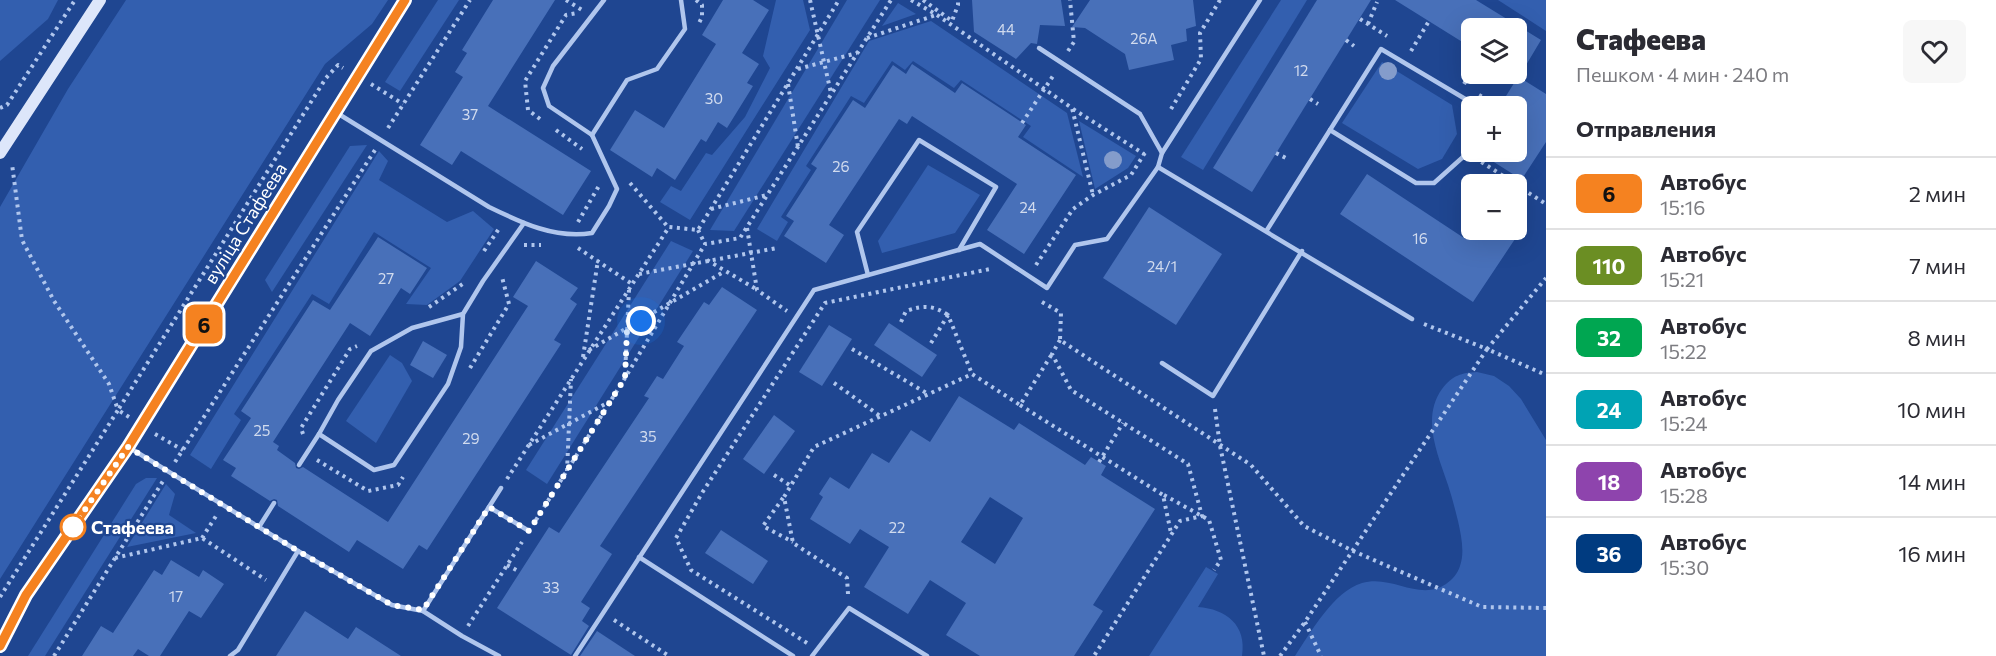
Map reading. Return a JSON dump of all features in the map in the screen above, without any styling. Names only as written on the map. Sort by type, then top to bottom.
[{"type":"street","points":[[0,153],[100,0]]},
{"type":"street","name":"вуліца Стафеева","points":[[0,646],[26,595],[128,447],[405,0]]},
{"type":"lane","points":[[335,112],[507,216],[544,231],[576,236],[592,233],[617,189],[592,135],[549,106],[543,88],[553,66],[603,0]]},
{"type":"lane","points":[[592,135],[627,81],[657,69],[685,29],[681,0]]},
{"type":"lane","points":[[575,656],[814,290],[980,244],[1047,288],[1075,245],[1107,239],[1158,167],[1162,153],[1260,0]]},
{"type":"lane","points":[[1039,48],[1140,114],[1162,153]]},
{"type":"lane","points":[[1267,230],[1381,49],[1461,96]]},
{"type":"lane","points":[[1330,130],[1416,183],[1434,183],[1461,159]]},
{"type":"lane","points":[[868,275],[857,232],[920,140],[996,187],[959,250]]},
{"type":"lane","points":[[1158,167],[1267,230],[1412,319]]},
{"type":"lane","points":[[319,434],[374,470],[394,465],[448,384],[461,347],[463,314],[524,223]]},
{"type":"lane","points":[[1162,363],[1213,396],[1302,251]]},
{"type":"lane","points":[[299,465],[338,400],[372,351],[412,328],[463,314]]},
{"type":"lane","points":[[128,447],[298,551],[392,605],[423,610],[462,636],[499,656]]},
{"type":"lane","points":[[423,610],[501,488]]},
{"type":"lane","points":[[259,527],[274,504]]},
{"type":"lane","points":[[489,507],[529,531]]},
{"type":"lane","points":[[230,656],[238,650],[298,551]]},
{"type":"lane","points":[[639,557],[793,656]]},
{"type":"lane","points":[[812,656],[849,608],[927,656]]},
{"type":"path","points":[[0,108],[7,105],[75,0]]},
{"type":"path","points":[[54,656],[470,0]]},
{"type":"path","points":[[566,0],[585,12]]},
{"type":"path","points":[[695,0],[702,5],[702,17],[697,26]]},
{"type":"path","points":[[810,0],[831,94]]},
{"type":"path","points":[[698,230],[839,0]]},
{"type":"path","points":[[462,636],[611,401],[705,244],[740,238],[891,0]]},
{"type":"path","points":[[911,0],[937,15],[1072,108],[1144,154]]},
{"type":"path","points":[[923,0],[952,21],[958,0]]},
{"type":"path","points":[[1029,276],[1073,209],[1093,195],[1131,176],[1201,59],[1200,33],[1220,0]]},
{"type":"path","points":[[1368,24],[1377,2]]},
{"type":"path","points":[[867,38],[937,15]]},
{"type":"path","points":[[1411,51],[1429,21]]},
{"type":"path","points":[[1346,40],[1354,46]]},
{"type":"path","points":[[797,69],[858,53]]},
{"type":"path","points":[[0,597],[326,78],[338,65]]},
{"type":"path","points":[[788,83],[798,147]]},
{"type":"path","points":[[1022,123],[1044,89]]},
{"type":"path","points":[[1310,99],[1318,104]]},
{"type":"path","points":[[1072,108],[1093,195]]},
{"type":"path","points":[[1276,153],[1286,158]]},
{"type":"path","points":[[1480,162],[1499,174]]},
{"type":"path","points":[[12,163],[22,240],[54,301],[109,384],[118,410],[183,450]]},
{"type":"path","points":[[623,175],[669,227],[698,230]]},
{"type":"path","points":[[1527,192],[1546,204]]},
{"type":"path","points":[[711,209],[768,195]]},
{"type":"path","points":[[482,256],[507,216]]},
{"type":"path","points":[[578,221],[574,246],[632,284]]},
{"type":"path","points":[[512,472],[588,350],[669,227]]},
{"type":"path","points":[[747,228],[757,290]]},
{"type":"path","points":[[698,230],[705,244]]},
{"type":"path","points":[[522,245],[550,244]]},
{"type":"path","points":[[638,274],[777,248]]},
{"type":"path","points":[[582,362],[598,260]]},
{"type":"path","points":[[707,260],[810,326]]},
{"type":"path","points":[[818,650],[691,570],[676,538],[702,493],[825,303],[989,268]]},
{"type":"path","points":[[588,350],[627,330],[725,271]]},
{"type":"path","points":[[420,310],[430,307],[462,285],[469,275]]},
{"type":"path","points":[[466,374],[509,304],[501,275]]},
{"type":"path","points":[[1280,656],[1353,551],[1487,349],[1546,278]]},
{"type":"path","points":[[625,378],[629,289]]},
{"type":"path","points":[[901,322],[906,311],[924,305],[939,308],[948,315],[972,374],[1163,495],[1209,520],[1221,560],[1214,570]]},
{"type":"path","points":[[1020,405],[1060,340],[1061,313]]},
{"type":"path","points":[[931,343],[948,315]]},
{"type":"path","points":[[1412,319],[1546,375]]},
{"type":"path","points":[[1060,340],[1251,465],[1304,526],[1353,551],[1482,607],[1546,608]]},
{"type":"path","points":[[360,345],[350,349],[302,428],[307,453],[368,491],[398,485],[404,475]]},
{"type":"path","points":[[852,349],[929,394]]},
{"type":"path","points":[[1052,354],[1071,390],[1188,464],[1202,516]]},
{"type":"path","points":[[849,608],[847,578],[763,526],[784,497],[814,447],[972,374]]},
{"type":"path","points":[[567,471],[572,378]]},
{"type":"path","points":[[834,383],[881,417]]},
{"type":"path","points":[[1213,396],[1220,446],[1264,656]]},
{"type":"path","points":[[528,446],[611,401]]},
{"type":"path","points":[[1099,462],[1123,423]]},
{"type":"path","points":[[774,475],[791,486]]},
{"type":"path","points":[[1163,495],[1171,534]]},
{"type":"path","points":[[784,497],[793,543]]},
{"type":"path","points":[[1094,656],[1180,521],[1202,516]]},
{"type":"path","points":[[115,558],[202,538],[277,587]]},
{"type":"path","points":[[507,565],[520,572]]},
{"type":"path","points":[[603,613],[669,656]]},
{"type":"path","points":[[1305,622],[1321,656]]},
{"type":"shaded area","points":[[0,0],[58,0],[48,19],[0,61]]},
{"type":"shaded area","points":[[126,0],[388,0],[372,24],[325,64],[0,579],[0,207],[68,89]]},
{"type":"shaded area","points":[[438,0],[459,0],[400,91],[385,82]]},
{"type":"shaded area","points":[[776,0],[803,0],[810,30],[690,220],[660,202],[671,186],[681,191],[706,153],[712,155],[745,117],[770,68],[763,56]]},
{"type":"shaded area","points":[[847,0],[880,0],[734,231],[710,230]]},
{"type":"shaded area","points":[[1281,0],[1307,0],[1203,170],[1181,157]]},
{"type":"shaded area","points":[[1498,0],[1546,0],[1546,31]]},
{"type":"shaded area","points":[[898,3],[916,14],[882,26]]},
{"type":"shaded area","points":[[931,21],[1067,113],[1083,177],[1023,137],[1031,126],[961,80],[954,88],[913,61],[905,70],[892,61],[864,103],[851,96],[806,166],[811,170],[781,217],[788,222],[777,241],[757,229],[869,41]]},
{"type":"shaded area","points":[[1382,62],[1452,105],[1457,134],[1442,159],[1418,169],[1342,123]]},
{"type":"shaded area","points":[[1079,121],[1136,156],[1128,168],[1095,189]]},
{"type":"shaded area","points":[[367,145],[272,292],[265,280],[350,146]]},
{"type":"shaded area","points":[[379,151],[388,161],[379,180],[447,222],[473,211],[494,229],[460,281],[427,305],[406,304],[431,268],[374,232],[329,304],[312,294],[234,414],[241,420],[211,469],[190,455]]},
{"type":"shaded area","points":[[928,165],[980,195],[955,233],[882,253],[878,241]]},
{"type":"shaded area","points":[[671,241],[693,251],[547,484],[526,470]]},
{"type":"shaded area","points":[[390,355],[402,363],[412,381],[376,443],[346,421]]},
{"type":"shaded area","points":[[1477,372],[1494,376],[1509,386],[1521,399],[1546,440],[1546,656],[1295,656],[1332,604],[1351,588],[1373,581],[1415,589],[1436,589],[1446,584],[1456,574],[1461,561],[1461,538],[1452,498],[1433,437],[1433,412],[1442,389],[1450,381],[1462,374]]},
{"type":"shaded area","points":[[146,478],[157,478],[45,656],[28,656],[136,484]]},
{"type":"shaded area","points":[[166,484],[175,494],[169,515],[196,533],[127,547]]},
{"type":"shaded area","points":[[1206,567],[1218,574],[1198,607],[1226,615],[1238,627],[1243,645],[1242,656],[1149,656]]},
{"type":"building","points":[[493,0],[555,0],[488,106],[591,171],[563,215],[461,151],[452,165],[420,145],[463,77],[455,72],[467,53],[462,50]]},
{"type":"building","points":[[723,0],[753,0],[769,10],[742,53],[759,64],[747,83],[753,86],[727,128],[718,122],[706,142],[701,139],[675,180],[657,168],[652,177],[610,150],[635,110],[664,128],[716,44],[702,35]]},
{"type":"building","points":[[972,0],[1061,0],[1065,26],[1040,25],[1037,44],[1031,43],[1016,59],[974,32]]},
{"type":"building","points":[[1090,0],[1193,0],[1196,26],[1186,29],[1187,41],[1171,45],[1174,60],[1129,70],[1125,54],[1085,28],[1072,27]]},
{"type":"building","points":[[1317,0],[1371,0],[1252,192],[1213,168]]},
{"type":"building","points":[[1395,0],[1476,0],[1505,18],[1461,18],[1461,41]]},
{"type":"building","points":[[1527,31],[1541,40],[1527,64]]},
{"type":"building","points":[[912,64],[955,93],[962,83],[1026,125],[1018,137],[1076,175],[1024,254],[987,230],[1017,184],[912,116],[907,124],[899,119],[829,225],[844,235],[826,263],[784,236],[794,221],[786,216],[817,168],[811,164],[853,100],[865,108],[893,65],[906,74]]},
{"type":"building","points":[[1527,82],[1546,94],[1546,142],[1525,174],[1513,174],[1494,162],[1527,162],[1527,96],[1506,96],[1514,84],[1527,84]]},
{"type":"building","points":[[1367,174],[1461,236],[1461,240],[1514,240],[1473,302],[1340,214]]},
{"type":"building","points":[[1149,207],[1222,254],[1176,325],[1103,278]]},
{"type":"building","points":[[378,237],[427,268],[410,294],[401,288],[370,336],[350,323],[273,442],[279,446],[277,450],[295,463],[296,468],[303,467],[388,522],[528,306],[513,297],[536,261],[578,288],[570,299],[577,304],[554,340],[561,344],[427,550],[419,545],[403,569],[357,540],[349,552],[278,506],[277,500],[270,501],[231,476],[236,468],[223,460],[251,418],[241,411],[313,300],[330,310]]},
{"type":"building","points":[[722,287],[757,310],[600,546],[612,554],[581,602],[590,608],[582,621],[589,626],[571,655],[497,608],[549,527],[559,533],[649,398],[644,396],[657,376],[663,379],[684,346],[677,342],[704,302],[709,305]]},
{"type":"building","points":[[889,323],[937,355],[922,377],[874,345]]},
{"type":"building","points":[[829,325],[852,339],[822,386],[799,372]]},
{"type":"building","points":[[423,341],[447,355],[433,378],[410,365]]},
{"type":"building","points":[[959,396],[1014,430],[1019,423],[1085,465],[1091,457],[1106,466],[1101,475],[1155,509],[1093,605],[1103,611],[1074,656],[980,656],[946,635],[966,603],[930,580],[908,614],[864,587],[889,547],[860,529],[850,544],[810,519],[823,497],[819,494],[830,477],[849,489],[872,453],[889,463],[911,430],[930,442]],"holes":[[[990,497],[1023,518],[995,564],[961,542]]]},
{"type":"building","points":[[774,415],[795,431],[764,474],[743,459]]},
{"type":"building","points":[[721,530],[768,561],[753,584],[705,553]]},
{"type":"building","points":[[171,560],[199,577],[203,570],[224,584],[201,618],[189,611],[160,656],[149,656],[138,649],[133,656],[82,656],[101,626],[113,633],[154,570],[162,575]]},
{"type":"building","points":[[305,611],[348,639],[356,627],[401,656],[276,656]]},
{"type":"building","points":[[597,631],[635,656],[580,656]]},
{"type":"bus line","name":"6","points":[[0,646],[26,595],[128,447],[405,0]]},
{"type":"place","name":"Стафеева","points":[[73,527]]},
{"type":"route","points":[[73,527],[128,447],[298,551],[392,605],[423,610],[489,507],[529,531],[625,378],[627,330],[641,321]]}]
